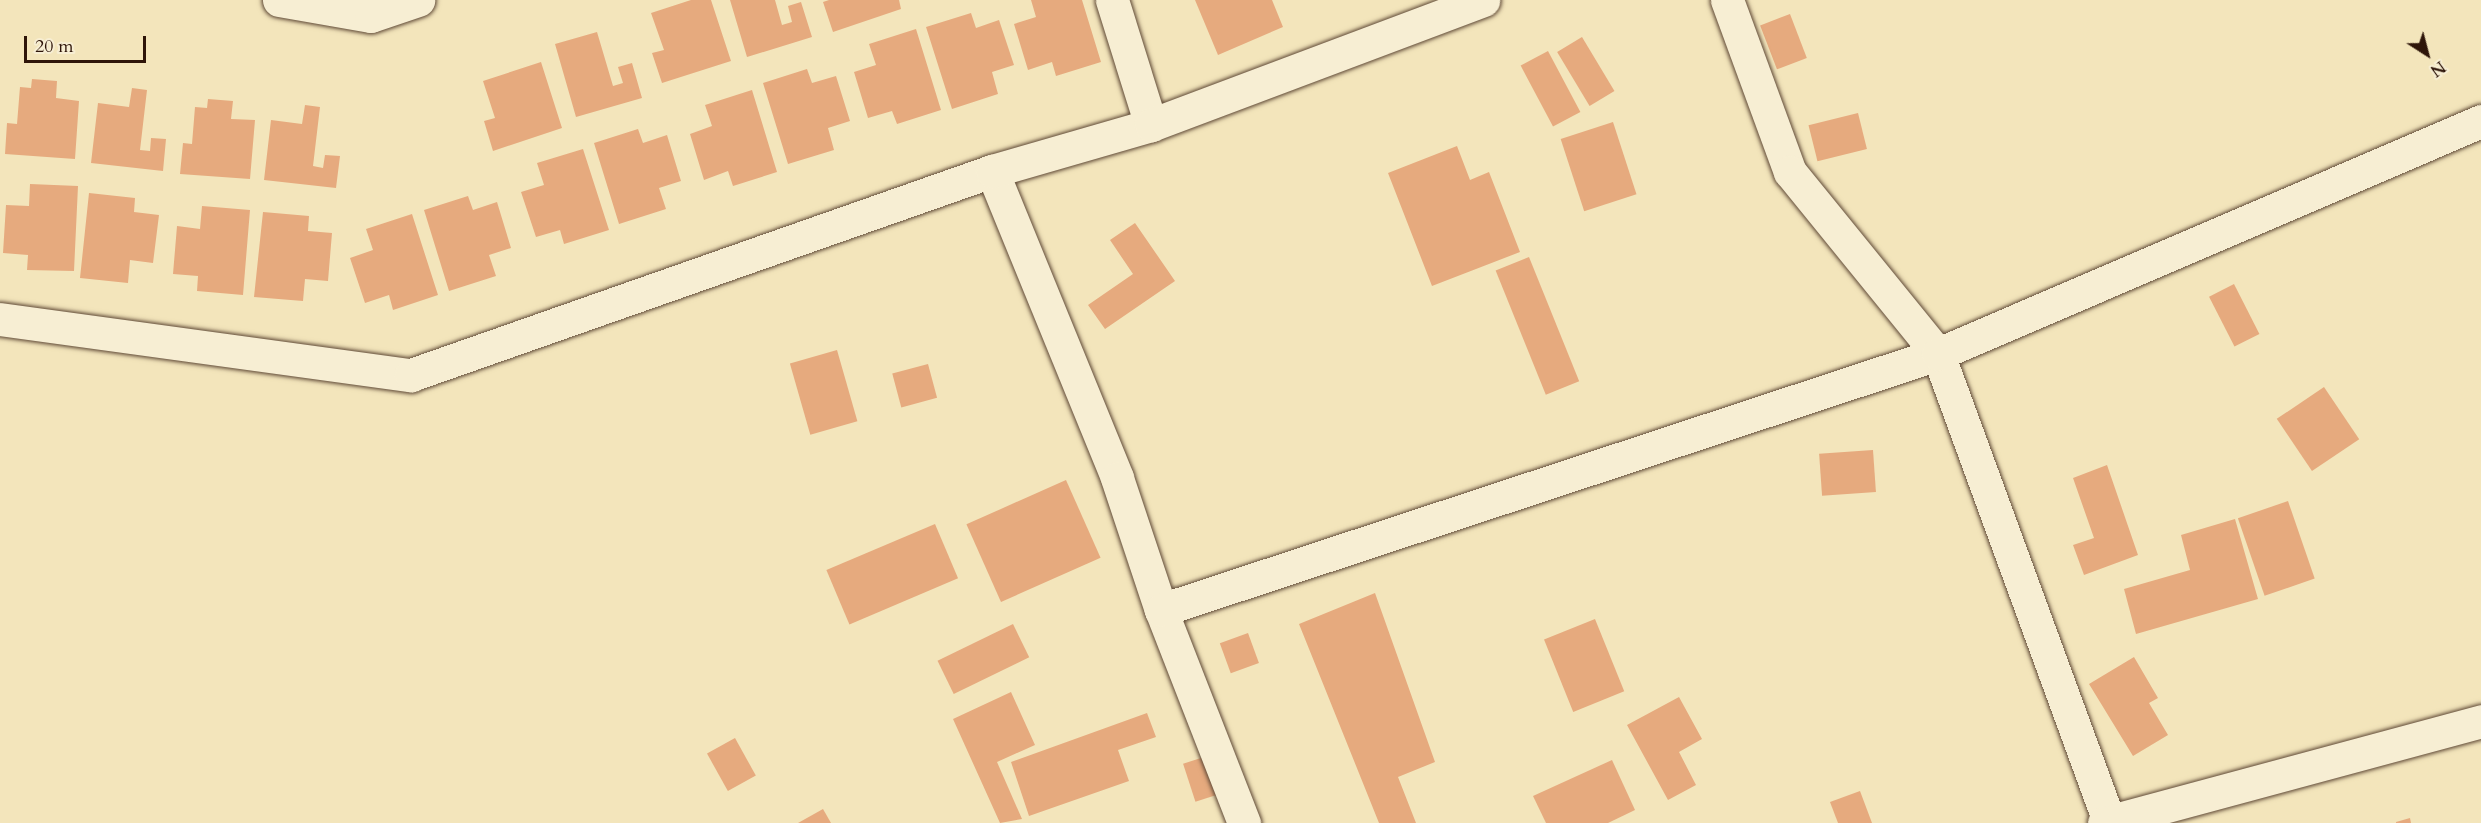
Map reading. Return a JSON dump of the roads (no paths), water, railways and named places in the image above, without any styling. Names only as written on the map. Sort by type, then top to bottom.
[{"type":"street","points":[[279,0],[371,16],[418,0]]},
{"type":"street","points":[[1112,0],[1151,125]]},
{"type":"street","points":[[0,320],[411,375],[992,171],[1151,125],[1446,6],[1483,0]]},
{"type":"street","points":[[1727,0],[1790,172],[1938,354],[2108,822],[2481,721]]},
{"type":"street","points":[[1161,610],[1938,354],[2481,121]]},
{"type":"street","points":[[992,171],[1117,478],[1161,610],[1244,823]]}]
